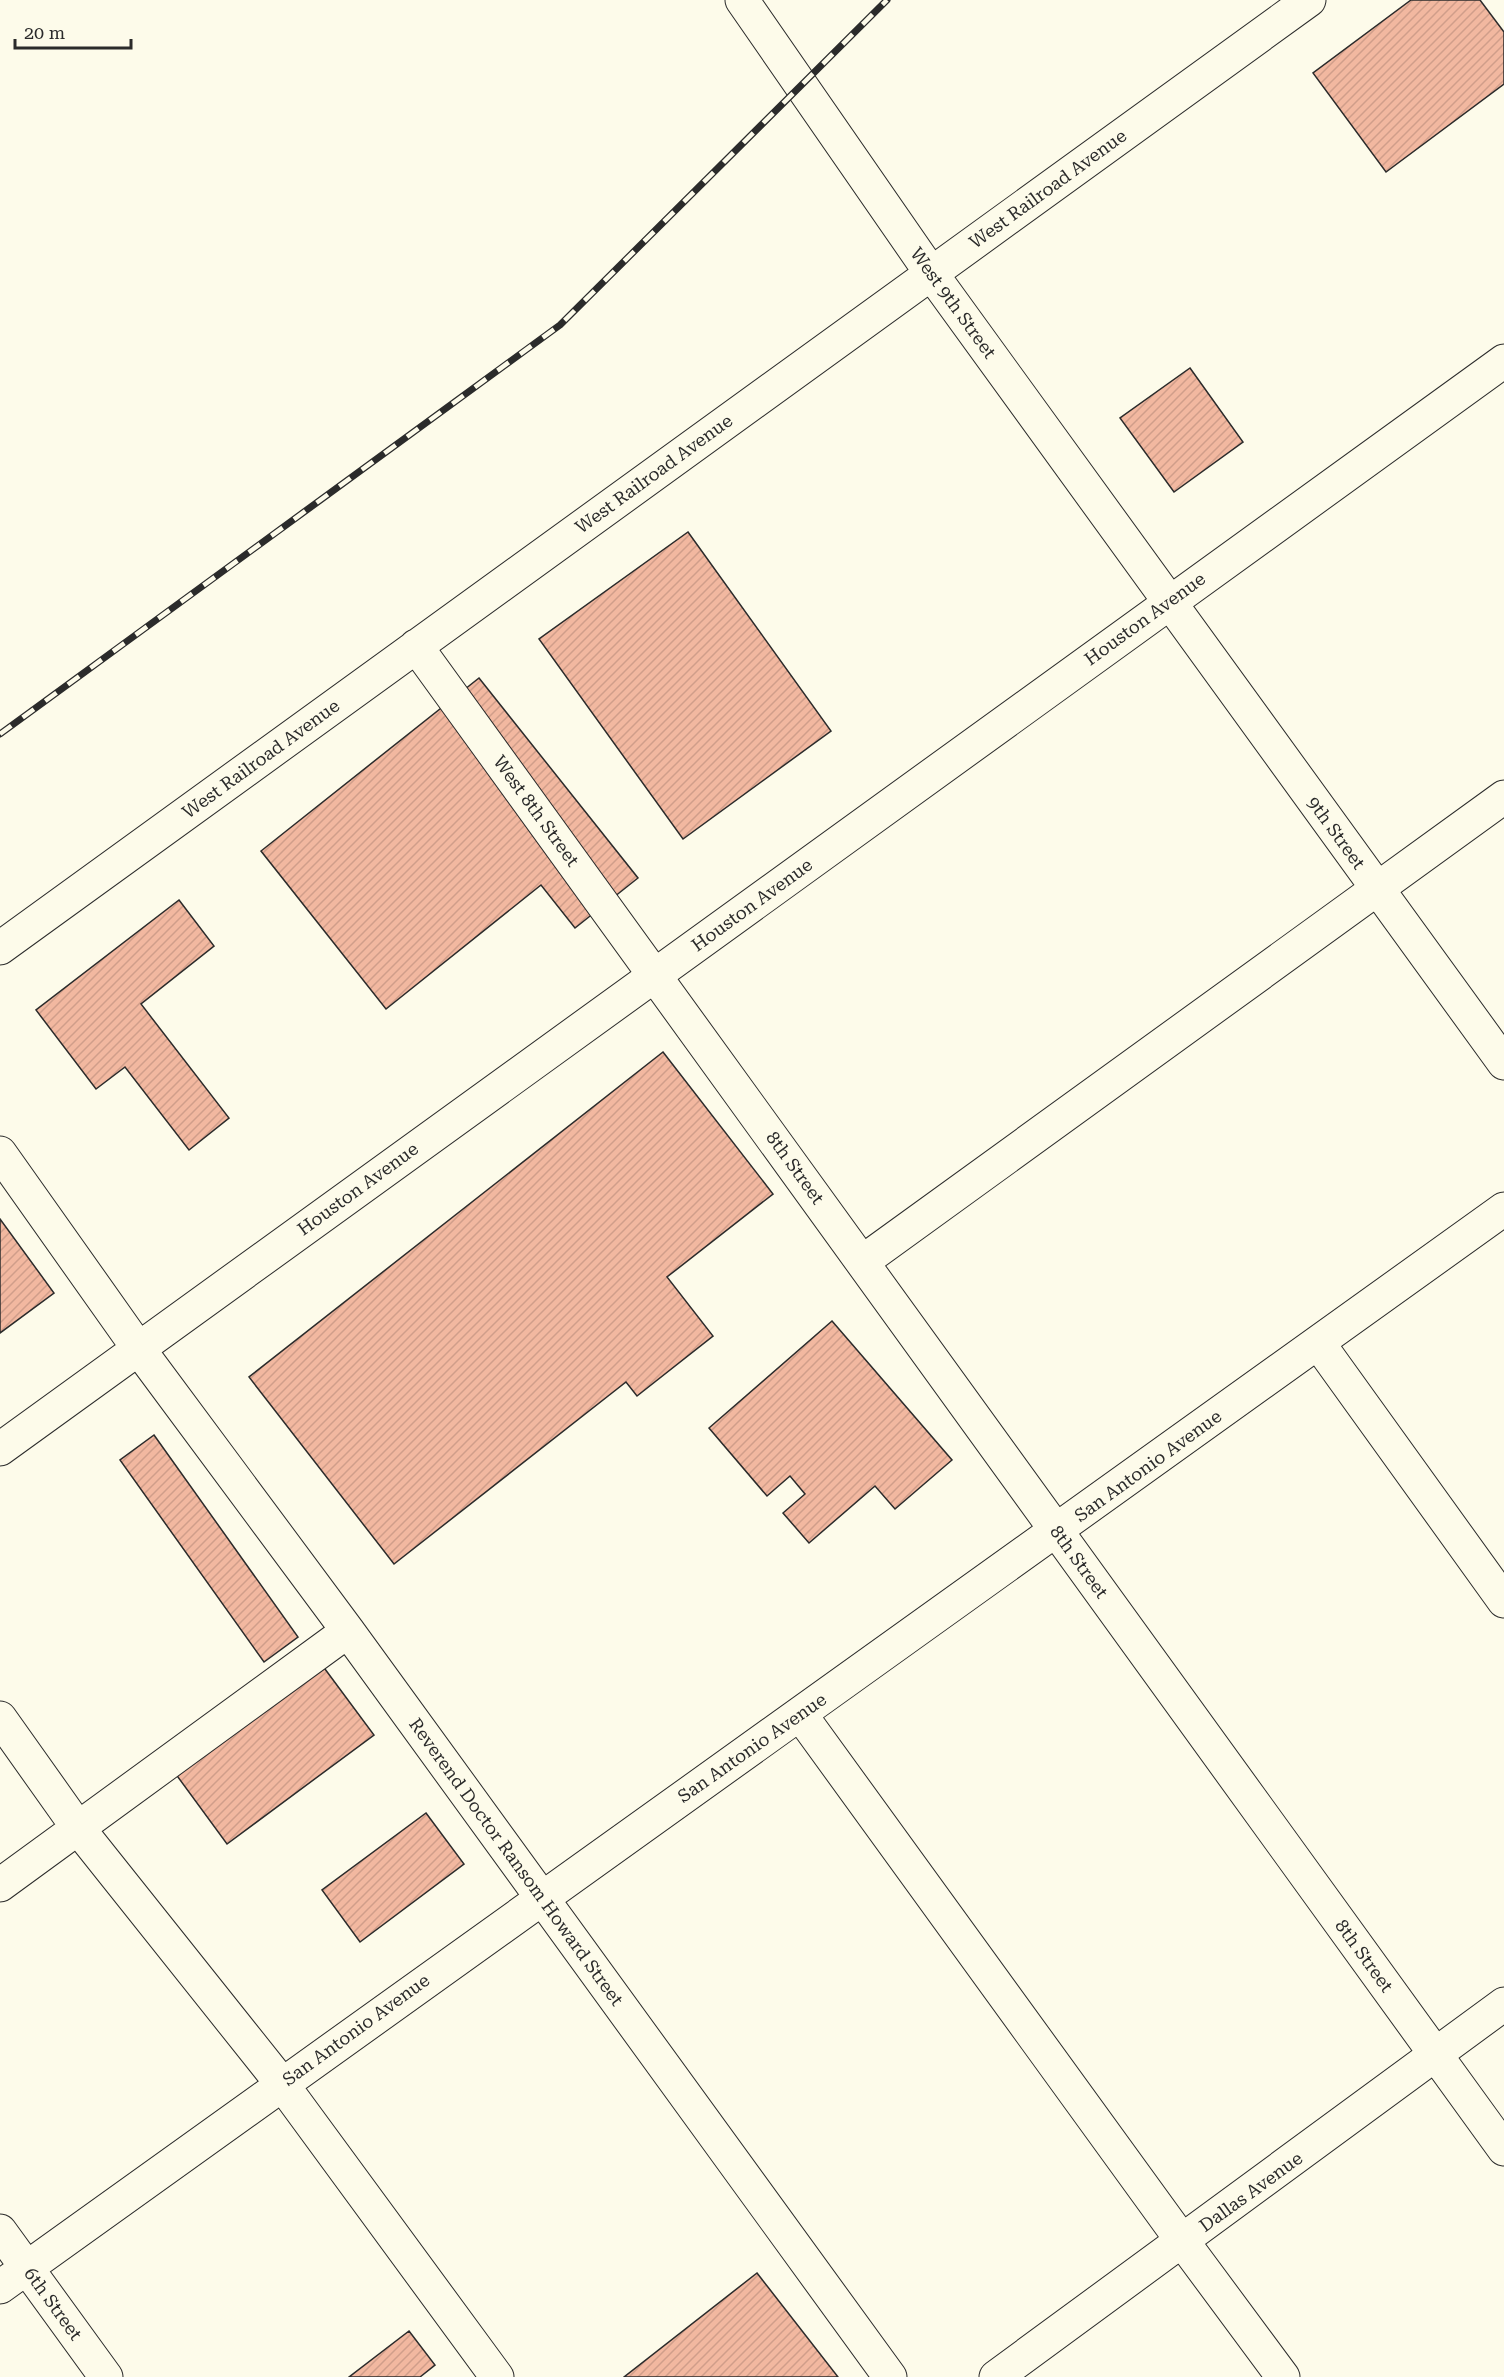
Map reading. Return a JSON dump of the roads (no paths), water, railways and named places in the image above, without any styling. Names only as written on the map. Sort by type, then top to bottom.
[{"type":"street","name":"West 9th Street","points":[[742,0],[932,273],[1168,603]]},
{"type":"street","name":"West Railroad Avenue","points":[[0,948],[1309,0]]},
{"type":"street","name":"Houston Avenue","points":[[0,1449],[1504,361]]},
{"type":"street","name":"9th Street","points":[[1168,603],[1504,1063]]},
{"type":"street","name":"West 8th Street","points":[[416,646],[655,975]]},
{"type":"street","points":[[862,1262],[1504,797]]},
{"type":"street","name":"8th Street","points":[[655,975],[1504,2149]]},
{"type":"street","name":"Reverend Doctor Ransom Howard Street","points":[[0,1153],[138,1348],[348,1631],[890,2377]]},
{"type":"street","name":"San Antonio Avenue","points":[[0,2287],[542,1897],[1057,1532],[1504,1209]]},
{"type":"street","points":[[1319,1344],[1504,1601]]},
{"type":"street","points":[[0,1885],[348,1631]]},
{"type":"street","points":[[800,1714],[1182,2242],[1283,2377]]},
{"type":"street","points":[[0,1718],[78,1828],[282,2084],[497,2377]]},
{"type":"street","name":"Dallas Avenue","points":[[996,2377],[1504,2004]]},
{"type":"street","name":"6th Street","points":[[0,2231],[106,2377]]},
{"type":"railway","points":[[0,734],[560,325],[887,0]]}]
